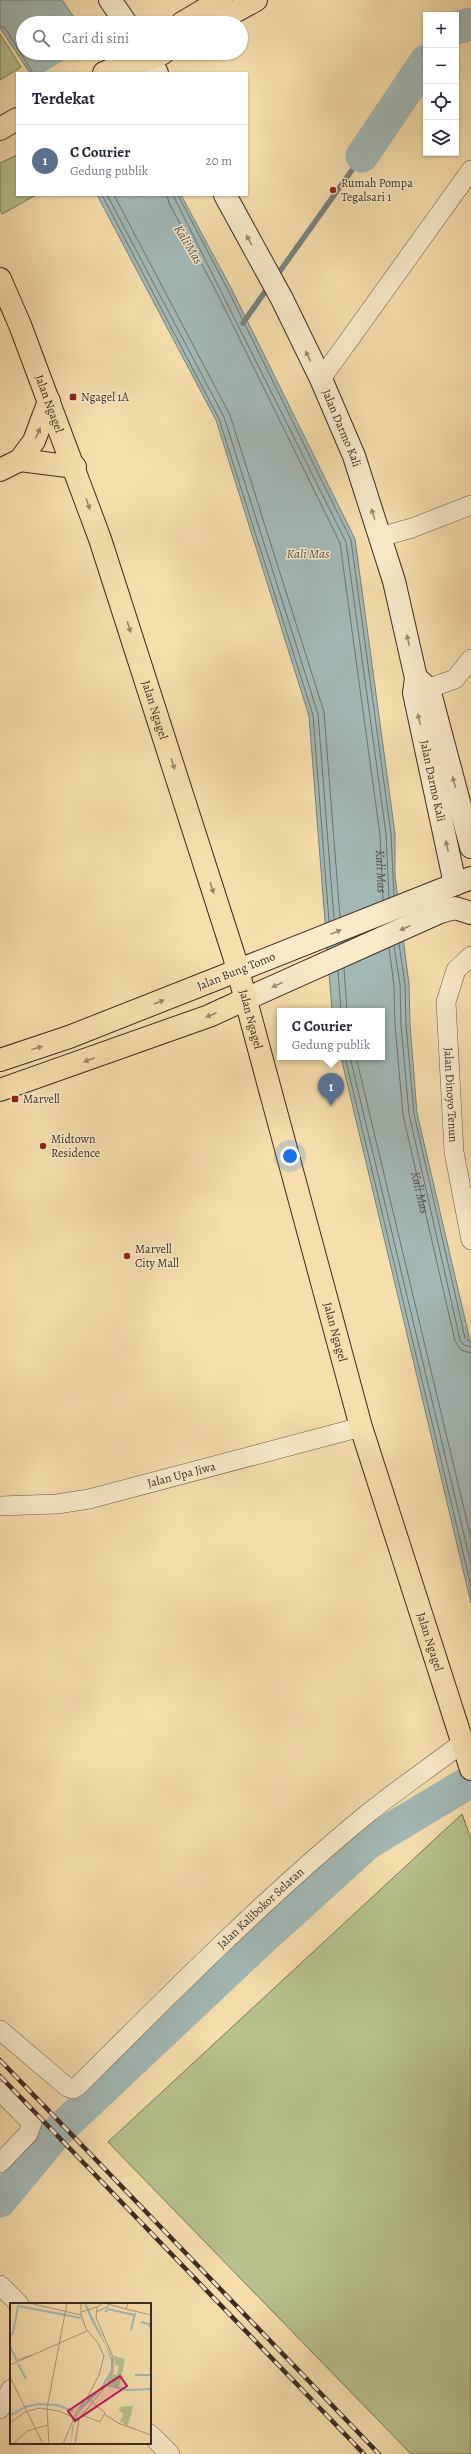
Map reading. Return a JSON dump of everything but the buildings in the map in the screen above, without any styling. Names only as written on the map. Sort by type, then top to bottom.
[{"type":"main road","points":[[110,0],[121,16]]},
{"type":"main road","points":[[194,16],[221,0]]},
{"type":"main road","points":[[227,16],[256,0]]},
{"type":"main road","points":[[106,72],[145,60]]},
{"type":"main road","points":[[0,129],[16,121]]},
{"type":"main road","name":"Jalan Darmo Kali","points":[[226,196],[282,300],[321,379],[364,483],[394,581],[420,687],[471,847]]},
{"type":"main road","name":"Jalan Ngagel","points":[[0,279],[20,324],[75,467],[141,664],[238,970],[361,1426],[467,1757]]},
{"type":"main road","points":[[0,470],[20,460],[38,434],[49,401]]},
{"type":"main road","points":[[20,460],[75,467]]},
{"type":"main road","name":"Jalan Darmo Kali","points":[[420,687],[451,892]]},
{"type":"main road","points":[[0,1090],[66,1068],[209,1016],[308,971],[451,892],[455,908],[471,913]]},
{"type":"main road","name":"Jalan Bung Tomo","points":[[0,1060],[69,1038],[300,946],[451,892]]},
{"type":"street","points":[[321,379],[471,170]]},
{"type":"street","points":[[380,537],[412,528],[471,505]]},
{"type":"street","points":[[420,687],[455,679],[471,659]]},
{"type":"street","name":"Jalan Dinoyo Tenun","points":[[471,956],[456,970],[446,1002],[454,1152],[471,1240]]},
{"type":"street","name":"Jalan Upa Jiwa","points":[[0,1506],[57,1504],[89,1499],[361,1426]]},
{"type":"street","name":"Jalan Kalibokor Selatan","points":[[0,2030],[73,2089],[183,1981],[317,1857],[368,1813],[467,1757]]},
{"type":"street","points":[[0,2091],[32,2123],[32,2128],[28,2134],[0,2163]]},
{"type":"street","points":[[0,2285],[18,2303]]},
{"type":"street","points":[[0,2409],[10,2391]]},
{"type":"street","points":[[151,2435],[170,2454]]},
{"type":"green space","points":[[0,34],[21,67],[0,80]]},
{"type":"green space","points":[[16,155],[16,196],[34,196],[2,214],[0,209],[0,163]]},
{"type":"green space","points":[[462,1814],[471,1839],[471,2454],[411,2454],[108,2142]]},
{"type":"water","points":[[0,0],[62,0],[73,16],[16,16],[16,52],[0,28]]},
{"type":"water","points":[[21,60],[102,60],[108,72],[29,72]]},
{"type":"water","name":"Kali Mas","points":[[98,196],[182,196],[231,288],[355,539],[395,834],[395,876],[409,984],[410,1025],[417,1113],[471,1345],[471,1603],[342,1060],[385,1060],[385,1008],[332,1008],[309,716],[216,420]]},
{"type":"pier","points":[[65,60],[102,60],[108,72],[44,72]]},
{"type":"waterway","points":[[459,27],[471,24]]},
{"type":"waterway","points":[[362,156],[423,65]]},
{"type":"waterway","points":[[275,278],[362,156]]},
{"type":"waterway","points":[[243,323],[269,286]]},
{"type":"waterway","points":[[0,2201],[57,2132],[261,1940],[368,1843],[471,1781]]},
{"type":"railway","points":[[0,2060],[379,2454]]},
{"type":"railway","points":[[0,2076],[364,2454]]},
{"type":"place","name":"Rumah Pompa Tegalsari 1","points":[[333,190]]},
{"type":"place","name":"Ngagel 1A","points":[[73,397]]},
{"type":"place","name":"Marvell","points":[[15,1099]]},
{"type":"place","name":"C Courier","points":[[331,1106]]},
{"type":"place","name":"Midtown Residence","points":[[43,1146]]},
{"type":"place","name":"Marvell City Mall","points":[[127,1256]]}]
